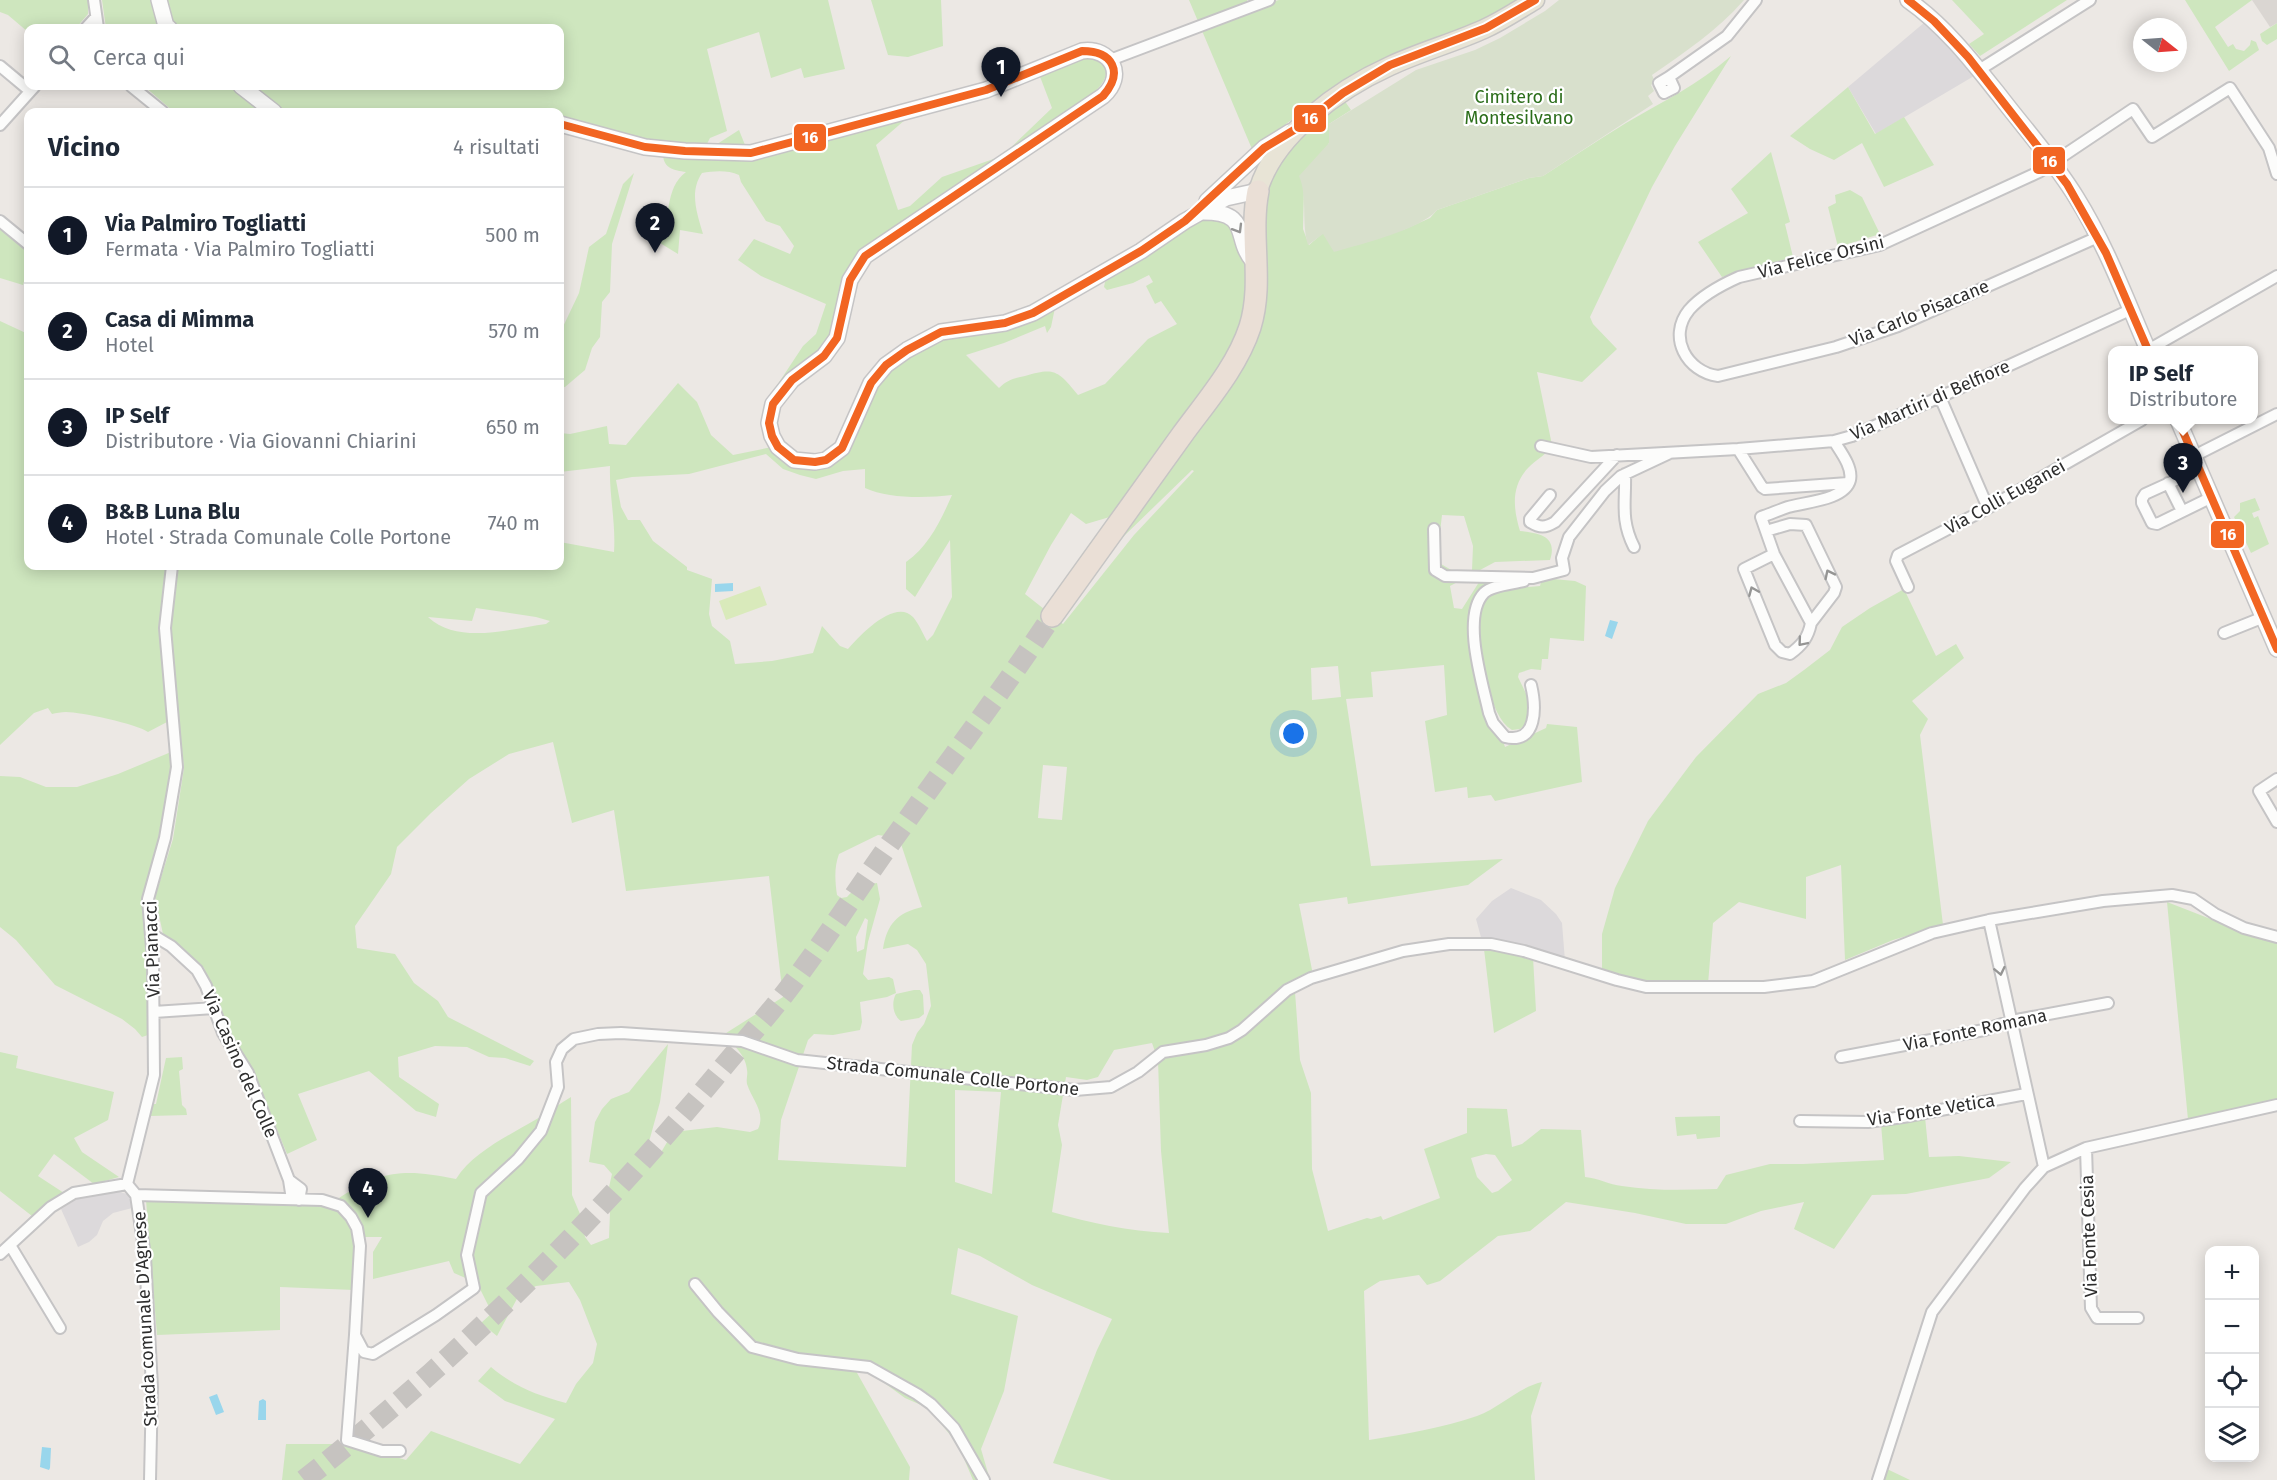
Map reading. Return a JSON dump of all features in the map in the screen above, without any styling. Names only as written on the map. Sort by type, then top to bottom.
[{"type":"highway","points":[[1052,616],[1213,392],[1237,355],[1252,318],[1256,295],[1258,191]]},
{"type":"main road","points":[[1258,191],[1261,178],[1271,159],[1299,127],[1343,93],[1390,65],[1486,28],[1535,0]]},
{"type":"street","points":[[94,0],[97,23]]},
{"type":"street","points":[[159,0],[168,24]]},
{"type":"street","points":[[1110,60],[1269,0]]},
{"type":"street","points":[[1908,0],[1950,38],[1979,70],[2053,163],[2076,197],[2098,237],[2146,346]]},
{"type":"street","points":[[1979,70],[2090,0]]},
{"type":"street","points":[[1669,77],[1727,36],[1757,1]]},
{"type":"street","points":[[564,125],[645,147],[751,153],[986,90],[1083,51],[1099,52],[1110,60],[1114,70],[1114,83],[1111,90],[865,256],[850,280],[837,338],[824,356],[792,380],[773,404],[769,423],[771,436],[778,447],[794,460],[815,462],[826,460],[834,455],[847,440],[871,383],[886,365],[907,350],[941,332],[1005,323],[1033,313],[1141,251],[1238,183],[1258,191]]},
{"type":"street","points":[[0,66],[24,82]]},
{"type":"street","name":"Via Felice Orsini","points":[[1680,343],[1682,323],[1688,312],[1726,283],[1739,277],[1880,245],[2039,172],[2133,109],[2152,137],[2230,88],[2269,148],[2277,174]]},
{"type":"street","points":[[0,126],[31,90]]},
{"type":"street","points":[[136,90],[158,108]]},
{"type":"street","points":[[246,90],[269,108]]},
{"type":"street","points":[[1206,206],[1263,148],[1299,127]]},
{"type":"street","points":[[1206,206],[1234,221],[1242,232],[1249,256],[1257,265]]},
{"type":"street","points":[[0,221],[24,241]]},
{"type":"street","name":"Via Carlo Pisacane","points":[[1680,343],[1687,360],[1694,367],[1702,372],[1718,376],[1836,346],[1898,326],[2098,237]]},
{"type":"street","points":[[2155,346],[2277,276]]},
{"type":"street","name":"Via Martiri di Belfiore","points":[[1541,446],[1591,457],[1834,441],[1852,436],[2130,310]]},
{"type":"street","points":[[1940,397],[1988,508]]},
{"type":"street","points":[[2212,497],[2157,524],[2152,523],[2142,503],[2143,496],[2168,483],[2197,462],[2277,414]]},
{"type":"street","name":"Via Colli Euganei","points":[[1908,587],[1896,561],[1898,555],[1988,508],[2135,424]]},
{"type":"street","points":[[2180,424],[2277,650]]},
{"type":"street","points":[[1811,623],[1774,554],[1761,517],[1833,496],[1842,491],[1850,478],[1849,469],[1834,441]]},
{"type":"street","points":[[1738,449],[1761,487],[1765,489],[1848,483]]},
{"type":"street","points":[[1531,686],[1535,703],[1533,721],[1525,733],[1520,736],[1505,737],[1493,723],[1489,713],[1474,642],[1474,618],[1484,593],[1564,570],[1562,558],[1569,537],[1605,491],[1625,474],[1673,452]]},
{"type":"street","points":[[1550,495],[1530,519],[1530,522],[1537,527],[1544,528],[1555,522],[1617,455]]},
{"type":"street","points":[[1625,474],[1623,508],[1628,535],[1634,547]]},
{"type":"street","points":[[2168,483],[2182,511]]},
{"type":"street","points":[[1766,531],[1790,525],[1806,525],[1836,587],[1811,623],[1809,634],[1790,654],[1782,652],[1775,645],[1744,569],[1774,554]]},
{"type":"street","points":[[1434,529],[1435,570],[1444,576],[1533,578]]},
{"type":"street","name":"Via Pianacci","points":[[127,1184],[154,1075],[154,1012],[148,899],[165,838],[177,767],[165,628],[172,570]]},
{"type":"street","points":[[2224,633],[2264,617]]},
{"type":"street","points":[[2277,779],[2259,791],[2277,822]]},
{"type":"street","name":"Strada Comunale Colle Portone","points":[[355,1335],[364,1353],[373,1354],[474,1288],[467,1255],[481,1192],[518,1159],[541,1131],[558,1087],[556,1062],[562,1049],[573,1039],[598,1034],[621,1033],[742,1041],[797,1060],[1075,1090],[1111,1087],[1138,1072],[1162,1052],[1206,1045],[1229,1038],[1242,1030],[1287,990],[1311,978],[1403,951],[1449,944],[1491,944],[1646,987],[1764,987],[1813,981],[1932,933],[1989,920],[2103,901],[2172,895],[2193,899],[2215,914],[2244,928],[2277,937]]},
{"type":"street","points":[[1989,920],[2044,1167]]},
{"type":"street","name":"Via Casino del Colle","points":[[151,934],[171,946],[197,970],[206,986],[223,1033],[248,1073],[289,1180],[301,1189],[299,1200]]},
{"type":"street","name":"Via Fonte Romana","points":[[1841,1057],[1984,1030],[2011,1022],[2108,1003]]},
{"type":"street","points":[[154,1012],[214,1008]]},
{"type":"street","name":"Via Fonte Vetica","points":[[1800,1121],[1868,1122],[2026,1094]]},
{"type":"street","points":[[1878,1480],[1932,1312],[2025,1188],[2044,1167],[2086,1148],[2277,1105]]},
{"type":"street","name":"Via Fonte Cesia","points":[[2086,1148],[2091,1308],[2097,1318],[2138,1318]]},
{"type":"street","points":[[0,1254],[51,1207],[74,1193],[127,1184],[136,1195],[322,1200],[341,1206],[357,1228],[360,1246],[347,1440],[382,1451],[400,1451]]},
{"type":"street","name":"Strada comunale D'Agnese","points":[[136,1195],[145,1256],[152,1387],[150,1480]]},
{"type":"street","points":[[10,1245],[60,1328]]},
{"type":"street","points":[[695,1284],[752,1347],[798,1359],[869,1368],[931,1404],[954,1428],[984,1480]]},
{"type":"shaded area","points":[[2252,0],[2277,0],[2277,23],[2270,27]]},
{"type":"shaded area","points":[[1925,22],[1974,76],[1876,134],[1848,87]]},
{"type":"shaded area","points":[[1511,888],[1541,900],[1556,914],[1562,923],[1565,961],[1482,941],[1476,919],[1492,901]]},
{"type":"shaded area","points":[[116,1191],[131,1195],[136,1207],[113,1213],[103,1221],[97,1235],[78,1247],[61,1209],[80,1197]]},
{"type":"green space","points":[[0,0],[88,0],[88,14],[79,24],[24,24],[24,29],[8,15],[0,12]]},
{"type":"green space","points":[[102,0],[828,0],[845,69],[804,78],[801,68],[771,78],[759,32],[707,49],[727,131],[710,138],[706,146],[646,144],[564,123],[564,108],[169,108],[149,90],[564,90],[564,24],[105,24]]},
{"type":"green space","points":[[871,0],[941,0],[943,46],[908,57],[888,55]]},
{"type":"green space","points":[[1189,0],[1247,0],[1248,9],[1279,0],[1526,0],[1340,84],[1252,149]]},
{"type":"green space","name":"Cimitero di Montesilvano","points":[[1559,0],[1744,0],[1712,31],[1652,75],[1655,82],[1651,85],[1654,91],[1648,96],[1653,104],[1543,176],[1529,178],[1437,210],[1418,224],[1359,245],[1334,252],[1323,234],[1308,245],[1302,184],[1299,176],[1329,143],[1329,124],[1416,70],[1475,50],[1500,38]]},
{"type":"green space","points":[[1952,0],[2067,0],[1980,56],[1969,44],[1984,34]]},
{"type":"green space","points":[[2185,0],[2252,0],[2215,27],[2228,47],[2233,44],[2236,49],[2244,51],[2250,45],[2251,40],[2256,42],[2259,50],[2229,71]]},
{"type":"green space","points":[[2277,23],[2277,39],[2267,45],[2262,41],[2260,34]]},
{"type":"green space","points":[[1731,56],[1652,187],[1590,317],[1593,324],[1617,349],[1582,382],[1537,372],[1552,445],[1522,475],[1516,490],[1515,506],[1520,531],[1540,535],[1549,541],[1552,552],[1550,560],[1495,562],[1450,586],[1454,608],[1462,609],[1481,579],[1491,582],[1478,593],[1474,600],[1470,614],[1470,639],[1505,747],[1546,728],[1547,724],[1577,727],[1582,782],[1495,801],[1491,795],[1468,798],[1467,787],[1435,792],[1425,721],[1447,715],[1444,665],[1371,672],[1373,697],[1346,699],[1371,866],[1503,859],[1468,885],[1348,904],[1347,897],[1299,904],[1314,980],[1295,992],[1300,1060],[1311,1093],[1312,1169],[1328,1231],[1367,1218],[1381,1216],[1383,1220],[1440,1198],[1424,1149],[1467,1133],[1467,1108],[1507,1109],[1512,1147],[1522,1144],[1541,1129],[1581,1130],[1585,1177],[1634,1188],[1717,1189],[1726,1175],[1770,1164],[1884,1160],[1881,1124],[1925,1117],[1929,1157],[1959,1156],[2011,1162],[1989,1178],[1906,1194],[1872,1195],[1834,1249],[1794,1229],[1804,1202],[1761,1211],[1726,1224],[1686,1224],[1566,1202],[1530,1231],[1498,1236],[1440,1281],[1427,1285],[1419,1275],[1380,1281],[1364,1291],[1369,1440],[1437,1427],[1477,1416],[1542,1382],[1531,1416],[1535,1480],[1111,1480],[1053,1463],[1097,1350],[1112,1319],[1032,1285],[980,1256],[958,1248],[951,1294],[1018,1316],[1004,1391],[981,1449],[990,1480],[973,1480],[951,1436],[928,1408],[905,1398],[872,1374],[852,1364],[910,1467],[909,1480],[282,1480],[286,1444],[351,1444],[406,1460],[431,1431],[520,1464],[555,1419],[505,1401],[478,1381],[491,1367],[526,1390],[566,1403],[576,1384],[593,1363],[597,1344],[580,1300],[569,1282],[536,1286],[519,1295],[497,1336],[481,1323],[492,1313],[477,1283],[454,1273],[449,1261],[373,1279],[373,1252],[382,1237],[364,1237],[355,1216],[339,1198],[369,1181],[396,1174],[423,1174],[456,1179],[463,1169],[481,1153],[571,1097],[572,1195],[580,1214],[585,1237],[591,1245],[609,1238],[610,1213],[607,1196],[612,1174],[604,1165],[589,1162],[595,1122],[611,1099],[629,1092],[668,1044],[660,1102],[647,1149],[656,1161],[673,1132],[717,1127],[750,1132],[758,1129],[759,1112],[747,1084],[744,1059],[723,1035],[783,997],[769,876],[626,891],[614,810],[572,823],[553,742],[509,754],[469,779],[397,847],[391,874],[355,926],[357,948],[395,954],[414,983],[438,1001],[448,1017],[534,1061],[530,1066],[505,1058],[489,1057],[467,1047],[435,1046],[398,1057],[399,1077],[439,1104],[436,1117],[416,1111],[369,1071],[298,1094],[317,1140],[287,1154],[253,1071],[230,1031],[204,968],[175,941],[163,934],[155,897],[173,839],[184,768],[168,626],[174,570],[564,570],[564,543],[614,552],[614,530],[610,466],[564,472],[564,433],[607,426],[609,444],[626,445],[678,383],[697,402],[711,435],[733,455],[772,447],[826,464],[892,366],[934,340],[1056,303],[1051,327],[1047,333],[1045,326],[1004,343],[966,355],[999,388],[1014,379],[1043,372],[1060,376],[1078,395],[1105,384],[1148,339],[1177,324],[1161,301],[1155,304],[1146,286],[1153,282],[1149,275],[1133,283],[1107,290],[1104,287],[1105,282],[1203,218],[1223,217],[1241,240],[1247,285],[1243,318],[1222,364],[1113,516],[1086,524],[1071,513],[1051,545],[1025,594],[1063,624],[1134,535],[1194,471],[1192,470],[1124,536],[1099,567],[1204,417],[1267,268],[1265,203],[1267,190],[1277,167],[1296,142],[1344,100],[1351,110],[1329,124],[1329,143],[1304,187],[1303,229],[1309,245],[1323,233],[1403,230],[1430,218],[1437,210],[1529,178],[1543,176],[1693,84]],"holes":[[[766,454],[783,469],[816,479],[843,471],[865,469],[865,488],[874,492],[908,497],[952,495],[928,540],[906,562],[906,589],[915,597],[950,540],[952,597],[933,635],[927,641],[913,617],[906,612],[897,612],[878,621],[848,649],[840,646],[822,626],[813,653],[772,661],[735,664],[730,641],[712,626],[709,614],[712,579],[687,570],[687,567],[653,541],[640,520],[628,520],[621,507],[616,480],[689,474]],[[1442,515],[1464,516],[1473,546],[1472,570],[1453,571],[1441,564]],[[476,608],[550,621],[546,624],[500,631],[469,633],[440,626],[428,617],[472,621]],[[1338,666],[1341,697],[1312,700],[1311,668]],[[1043,765],[1067,767],[1062,820],[1038,818]],[[878,835],[899,838],[922,907],[900,916],[895,921],[887,933],[883,949],[908,944],[917,950],[926,964],[931,1006],[912,1045],[906,1167],[778,1160],[781,1120],[808,1040],[814,1034],[833,1035],[860,1030],[862,1022],[860,1002],[896,993],[893,979],[889,977],[868,980],[863,974],[868,942],[880,899],[877,883],[860,887],[847,897],[841,898],[837,895],[836,869],[839,854]],[[865,918],[868,920],[864,949],[857,952],[856,937]],[[1152,1043],[1158,1060],[1161,1151],[1169,1233],[1110,1226],[1052,1212],[1062,1145],[1058,1125],[1066,1077],[1087,1080],[1098,1077],[1114,1050]],[[955,1090],[1001,1092],[992,1194],[955,1182]],[[1486,1154],[1495,1155],[1512,1180],[1492,1193],[1477,1177],[1471,1158]]]},
{"type":"green space","points":[[1090,57],[1101,61],[1106,68],[1106,76],[1088,97],[1067,114],[863,254],[835,337],[782,388],[772,447],[766,408],[770,396],[803,346],[816,334],[826,304],[761,276],[738,260],[754,239],[790,254],[794,246],[780,226],[766,221],[741,182],[739,175],[735,173],[721,171],[702,173],[698,180],[695,203],[703,234],[680,230],[678,254],[660,243],[671,195],[679,179],[686,172],[668,166],[663,155],[701,158],[913,113],[876,145],[898,210],[910,206],[942,177],[1002,156],[1052,108],[1039,74],[1078,58]]},
{"type":"green space","points":[[1848,87],[1875,134],[1904,117],[1934,165],[1884,187],[1862,143],[1834,160],[1810,149],[1790,136]]},
{"type":"green space","points":[[739,130],[747,150],[714,146]]},
{"type":"green space","points":[[1771,152],[1790,222],[1785,224],[1793,257],[1722,277],[1698,242],[1748,213],[1731,189]]},
{"type":"green space","points":[[634,173],[612,244],[610,292],[602,302],[600,337],[592,348],[585,370],[564,387],[564,325],[579,293],[589,247],[606,234],[623,184]]},
{"type":"green space","points":[[1850,190],[1862,197],[1880,234],[1838,247],[1828,207],[1836,203],[1835,195]]},
{"type":"green space","points":[[0,226],[24,244],[24,281],[23,285],[0,278]]},
{"type":"green space","points":[[0,321],[24,332],[24,570],[168,570],[161,632],[167,722],[148,732],[96,716],[66,712],[52,714],[48,708],[34,713],[0,745]]},
{"type":"green space","points":[[2255,498],[2260,510],[2252,513],[2254,518],[2258,516],[2269,544],[2251,553],[2234,517],[2240,511],[2240,503]]},
{"type":"green space","points":[[1542,578],[1575,581],[1586,586],[1584,641],[1550,638],[1548,659],[1542,659],[1541,670],[1531,669],[1519,673],[1518,677],[1533,712],[1525,725],[1520,729],[1512,730],[1497,711],[1492,698],[1484,668],[1478,627],[1480,613],[1484,603],[1497,592],[1540,586]]},
{"type":"green space","points":[[760,586],[767,605],[726,620],[719,601]]},
{"type":"green space","points":[[1904,589],[1936,656],[1956,644],[1964,658],[1912,701],[1928,719],[1920,735],[1943,925],[1893,940],[1845,960],[1841,865],[1806,877],[1806,919],[1739,902],[1713,923],[1708,984],[1646,983],[1602,972],[1602,934],[1615,888],[1648,821],[1696,757],[1758,694],[1786,683],[1830,650],[1842,627]]},
{"type":"green space","points":[[171,752],[172,769],[162,838],[148,886],[151,1034],[142,1037],[122,1019],[55,985],[16,940],[0,927],[0,776],[20,777],[46,787],[77,787],[118,774]]},
{"type":"green space","points":[[2167,902],[2244,932],[2277,939],[2277,1111],[2189,1130]]},
{"type":"green space","points":[[1484,949],[1533,957],[1536,1011],[1494,1033]]},
{"type":"green space","points":[[920,990],[923,995],[924,1014],[919,1018],[901,1021],[895,1012],[894,997],[896,994]]},
{"type":"green space","points":[[0,1052],[18,1056],[16,1068],[114,1092],[108,1120],[74,1138],[82,1152],[119,1177],[94,1184],[54,1154],[38,1176],[64,1193],[32,1216],[0,1191]]},
{"type":"green space","points":[[182,1057],[183,1069],[179,1071],[182,1105],[187,1115],[150,1116],[152,1104],[156,1104],[166,1058]]},
{"type":"green space","points":[[1720,1116],[1720,1137],[1697,1139],[1696,1134],[1677,1136],[1675,1117]]},
{"type":"green space","points":[[146,1200],[324,1204],[346,1217],[352,1227],[356,1251],[354,1290],[280,1287],[280,1330],[157,1335]]},
{"type":"green space","points":[[1887,1469],[1910,1480],[1884,1480]]},
{"type":"water","points":[[733,583],[733,591],[715,592],[715,584]]},
{"type":"water","points":[[1610,620],[1618,622],[1612,639],[1605,636]]},
{"type":"water","points":[[217,1394],[224,1412],[216,1415],[209,1397]]},
{"type":"water","points":[[263,1399],[266,1401],[266,1420],[258,1420],[259,1401]]},
{"type":"water","points":[[42,1447],[51,1448],[49,1470],[40,1467]]},
{"type":"tunnel","points":[[304,1480],[415,1388],[468,1339],[571,1238],[668,1132],[792,984],[1052,616]]},
{"type":"transit line","name":"16","points":[[564,125],[645,147],[751,153],[986,90],[1082,51],[1101,55],[1112,64],[1113,79],[1103,96],[865,256],[850,280],[837,338],[824,356],[792,380],[773,404],[769,423],[778,447],[794,460],[815,462],[826,460],[842,448],[871,383],[886,365],[907,350],[941,332],[1005,323],[1033,313],[1141,251],[1185,221],[1264,148],[1299,127],[1343,93],[1390,65],[1486,28],[1535,0]]},
{"type":"transit line","name":"16","points":[[1908,0],[1934,21],[1968,57],[2067,184],[2106,253],[2146,346]]},
{"type":"transit line","name":"16","points":[[2180,424],[2277,649]]},
{"type":"place","name":"Via Palmiro Togliatti","points":[[1001,97]]},
{"type":"place","name":"Casa di Mimma","points":[[655,253]]},
{"type":"place","name":"IP Self","points":[[2183,493]]},
{"type":"place","name":"B&B Luna Blu","points":[[368,1218]]}]
